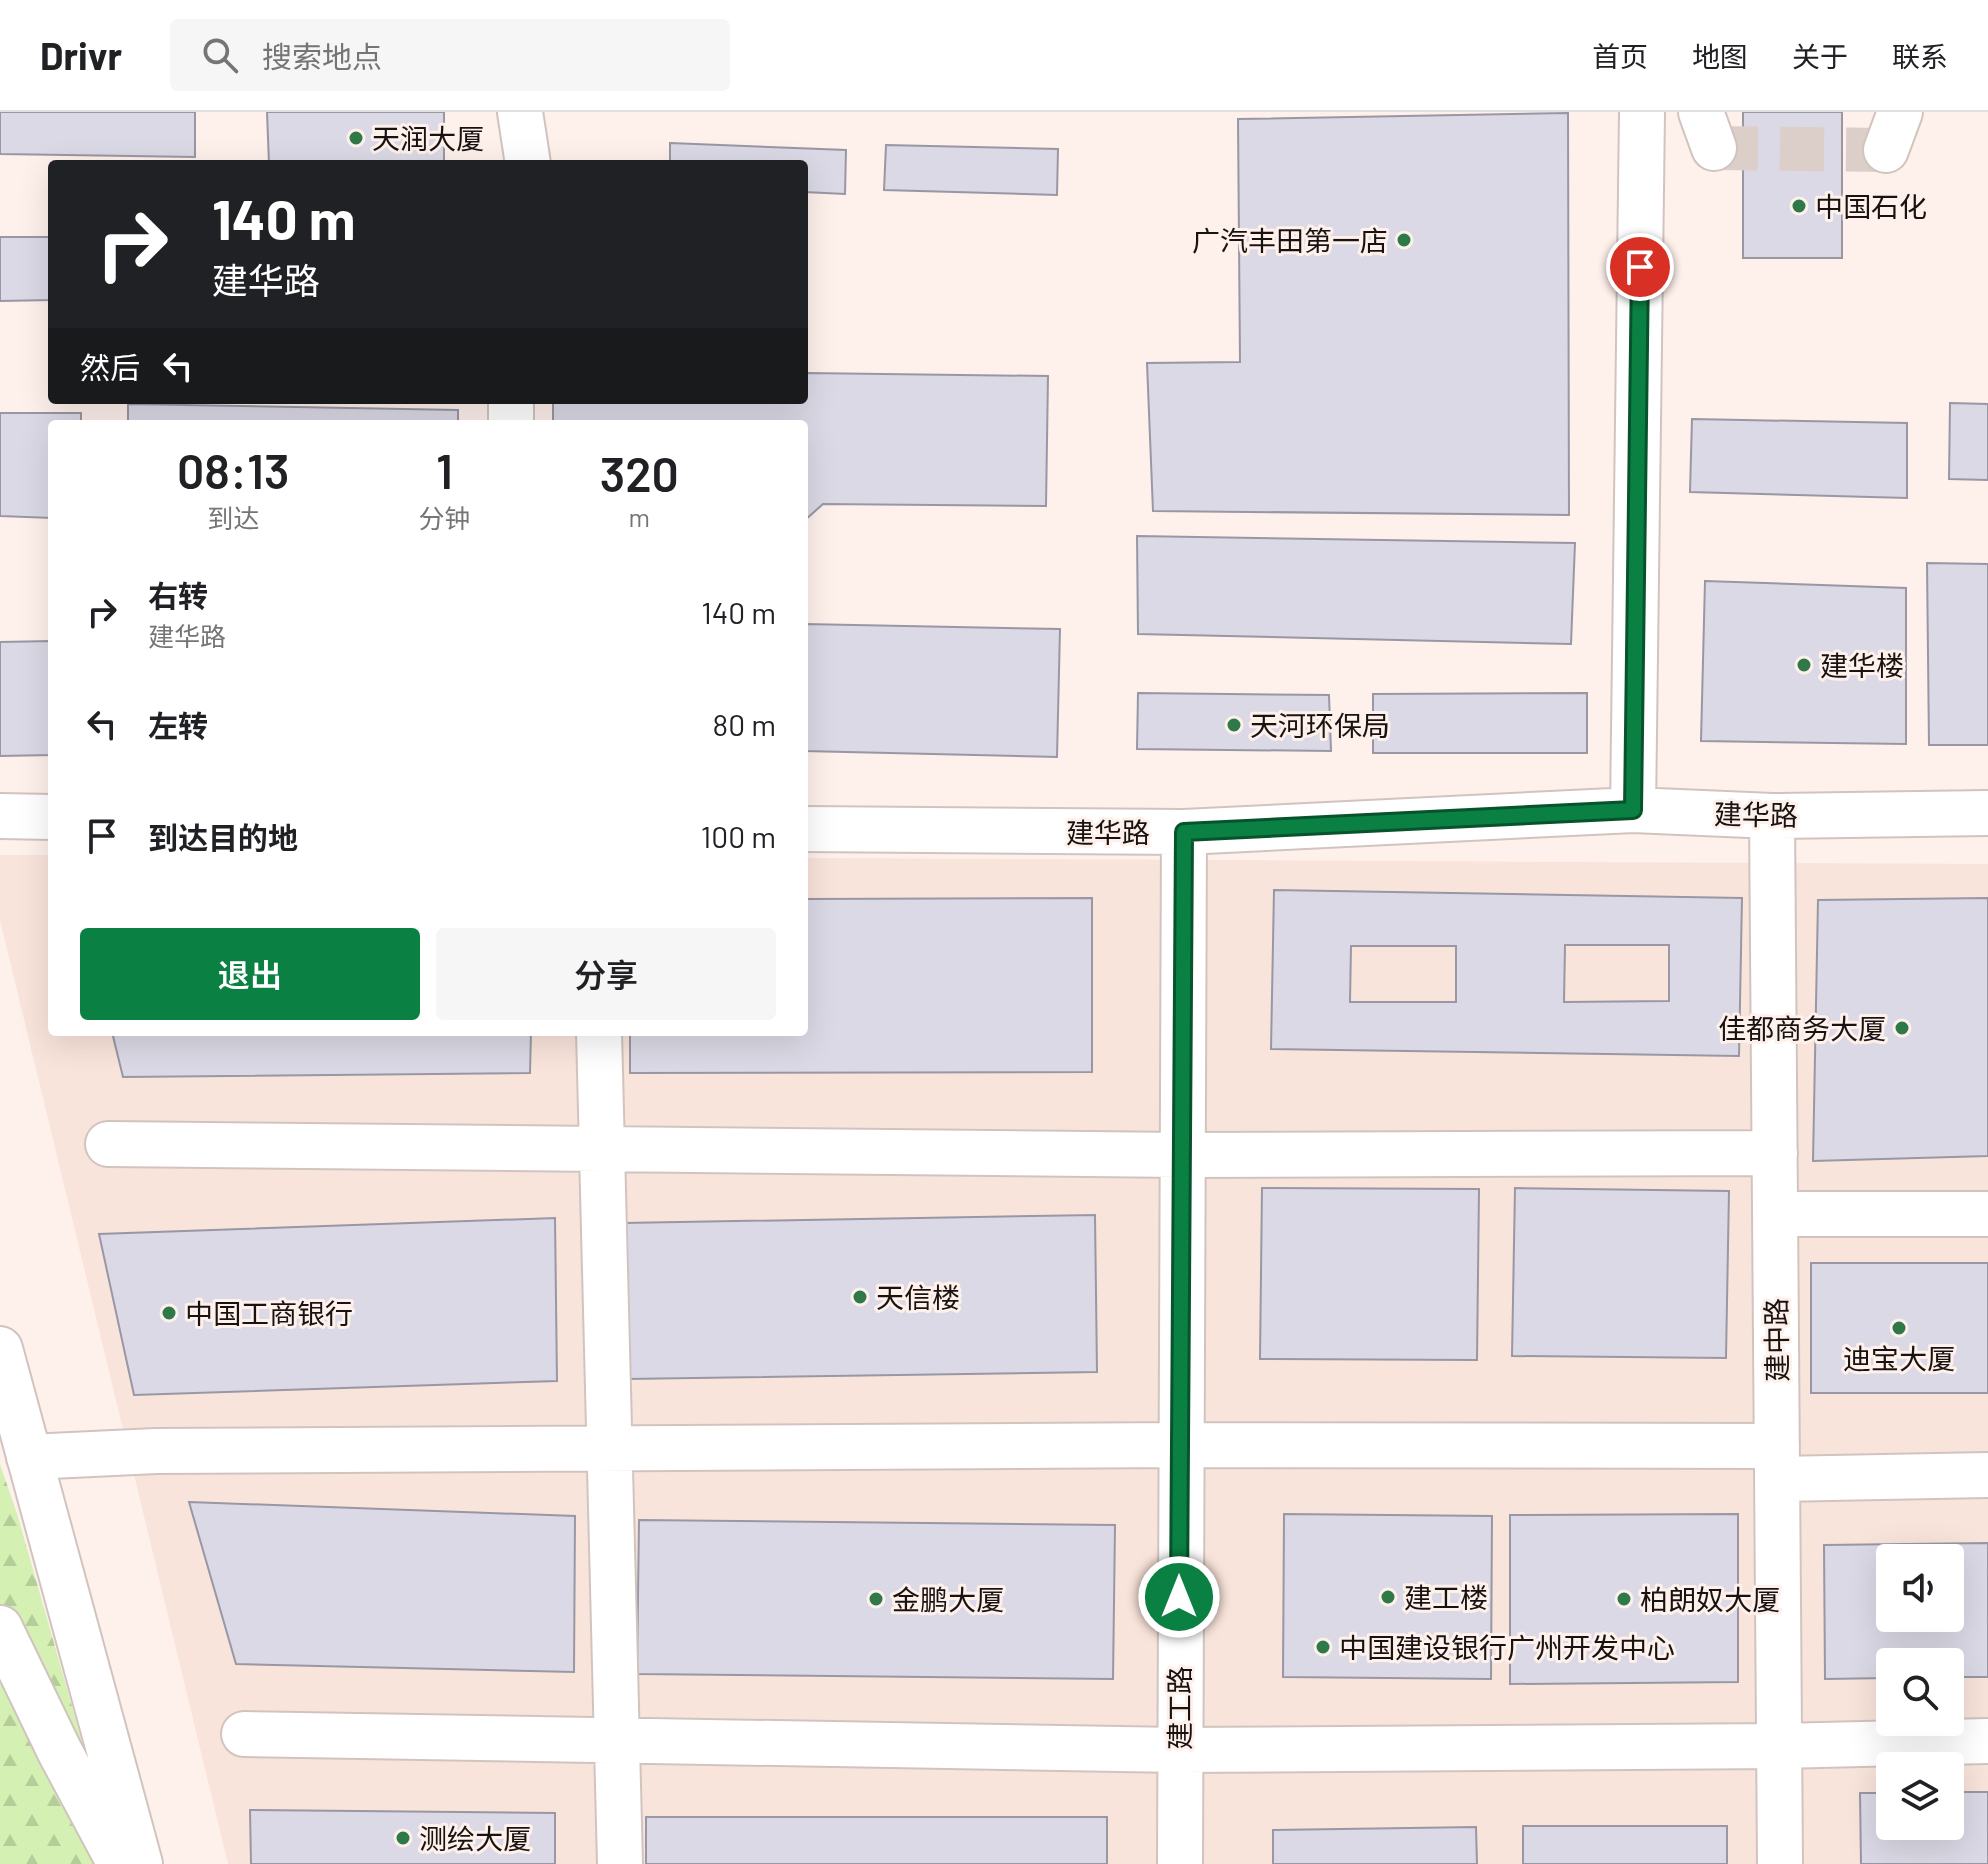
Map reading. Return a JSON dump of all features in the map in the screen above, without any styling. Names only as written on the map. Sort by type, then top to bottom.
[{"type":"main road","points":[[520,112],[527,160]]},
{"type":"main road","points":[[1633,810],[1642,112]]},
{"type":"main road","name":"建华路","points":[[808,829],[1184,832],[1633,810],[1772,816],[1988,813]]},
{"type":"main road","points":[[0,816],[48,817]]},
{"type":"main road","name":"建中路","points":[[1772,816],[1780,1864]]},
{"type":"main road","name":"建工路","points":[[1180,1864],[1184,832]]},
{"type":"main road","points":[[599,1036],[620,1864]]},
{"type":"main road","points":[[108,1144],[1183,1155],[1775,1153]]},
{"type":"main road","points":[[1775,1214],[1988,1214]]},
{"type":"main road","points":[[0,1349],[140,1864]]},
{"type":"main road","points":[[29,1457],[156,1451],[1180,1445],[1777,1463],[1988,1475]]},
{"type":"main road","points":[[0,1628],[60,1752],[120,1864]]},
{"type":"main road","points":[[244,1734],[1179,1750],[1779,1746],[1988,1741]]},
{"type":"shaded area","points":[[0,855],[48,855],[48,1036],[808,1036],[808,858],[1988,864],[1988,1864],[228,1864],[0,920]]},
{"type":"green space","points":[[0,1464],[18,1517],[117,1864],[0,1864]]},
{"type":"building","points":[[0,112],[195,112],[195,157],[0,154]]},
{"type":"building","name":"天润大厦","points":[[267,112],[444,112],[444,160],[269,160]]},
{"type":"building","points":[[1743,112],[1842,112],[1842,258],[1743,258]]},
{"type":"building","name":"广汽丰田第一店","points":[[1568,113],[1569,515],[1153,511],[1147,363],[1240,362],[1238,119]]},
{"type":"building","points":[[670,143],[846,150],[845,194],[808,192],[808,160],[670,160]]},
{"type":"building","points":[[886,145],[1058,149],[1057,195],[884,190]]},
{"type":"building","points":[[0,237],[48,237],[48,300],[0,301]]},
{"type":"building","points":[[808,373],[1048,376],[1046,506],[823,504],[808,517],[808,420],[553,420],[553,404],[808,404]]},
{"type":"building","points":[[1950,403],[1988,404],[1988,480],[1949,479]]},
{"type":"building","points":[[128,404],[458,410],[458,420],[128,420]]},
{"type":"building","points":[[0,413],[81,413],[81,420],[48,420],[48,518],[0,516]]},
{"type":"building","points":[[1692,419],[1907,423],[1907,498],[1690,492]]},
{"type":"building","points":[[1137,536],[1575,543],[1571,644],[1138,634]]},
{"type":"building","points":[[1927,563],[1988,564],[1988,745],[1929,745]]},
{"type":"building","name":"建华楼","points":[[1705,581],[1906,588],[1906,744],[1701,741]]},
{"type":"building","points":[[808,624],[1060,629],[1057,757],[808,751]]},
{"type":"building","points":[[48,641],[48,755],[0,756],[0,642]]},
{"type":"building","points":[[1138,693],[1329,695],[1331,751],[1137,749]]},
{"type":"building","points":[[1587,693],[1587,753],[1373,753],[1373,694]]},
{"type":"building","points":[[1274,890],[1742,898],[1739,1056],[1271,1049]],"holes":[[[1565,945],[1669,945],[1669,1001],[1564,1002]],[[1351,946],[1456,946],[1456,1002],[1350,1002]]]},
{"type":"building","points":[[1092,898],[1092,1072],[630,1073],[630,1036],[808,1036],[808,899]]},
{"type":"building","name":"佳都商务大厦","points":[[1988,898],[1988,1156],[1813,1161],[1818,900]]},
{"type":"building","points":[[113,1036],[531,1036],[530,1073],[123,1077]]},
{"type":"building","points":[[1262,1188],[1479,1189],[1477,1360],[1260,1359]]},
{"type":"building","points":[[1515,1188],[1729,1191],[1726,1358],[1512,1356]]},
{"type":"building","name":"天信楼","points":[[1095,1215],[1097,1372],[626,1379],[623,1223]]},
{"type":"building","points":[[555,1218],[557,1381],[134,1395],[99,1234]]},
{"type":"building","name":"迪宝大厦","points":[[1811,1263],[1988,1263],[1988,1393],[1811,1393]]},
{"type":"building","points":[[189,1502],[575,1516],[574,1672],[236,1664]]},
{"type":"building","name":"建工楼","points":[[1284,1514],[1492,1516],[1491,1679],[1283,1677]]},
{"type":"building","name":"柏朗奴大厦","points":[[1738,1514],[1738,1682],[1510,1684],[1510,1515]]},
{"type":"building","name":"金鹏大厦","points":[[639,1520],[1115,1525],[1113,1679],[637,1674]]},
{"type":"building","points":[[1988,1543],[1988,1677],[1964,1677],[1964,1648],[1876,1648],[1876,1678],[1825,1679],[1824,1545],[1876,1544],[1876,1632],[1964,1632],[1964,1544],[1906,1544]]},
{"type":"building","points":[[1964,1792],[1988,1792],[1988,1864],[1861,1864],[1860,1793],[1876,1793],[1876,1840],[1964,1840]]},
{"type":"building","name":"测绘大厦","points":[[250,1810],[555,1813],[555,1864],[251,1864]]},
{"type":"building","points":[[646,1817],[1107,1817],[1107,1864],[646,1864]]},
{"type":"building","points":[[1523,1826],[1727,1826],[1727,1864],[1523,1864]]},
{"type":"building","points":[[1476,1827],[1477,1864],[1273,1864],[1273,1830]]},
{"type":"tunnel","points":[[1714,148],[1886,150]]},
{"type":"place","name":"天润大厦","points":[[356,138]]},
{"type":"place","name":"中国石化","points":[[1799,206]]},
{"type":"place","name":"广汽丰田第一店","points":[[1404,240]]},
{"type":"place","name":"建华楼","points":[[1804,665]]},
{"type":"place","name":"天河环保局","points":[[1234,725]]},
{"type":"place","name":"佳都商务大厦","points":[[1902,1028]]},
{"type":"place","name":"天信楼","points":[[860,1297]]},
{"type":"place","name":"中国工商银行","points":[[169,1313]]},
{"type":"place","name":"迪宝大厦","points":[[1899,1328]]},
{"type":"place","name":"建工楼","points":[[1388,1597]]},
{"type":"place","name":"金鹏大厦","points":[[876,1599]]},
{"type":"place","name":"柏朗奴大厦","points":[[1624,1599]]},
{"type":"place","name":"中国建设银行广州开发中心","points":[[1323,1647]]},
{"type":"place","name":"测绘大厦","points":[[403,1838]]},
{"type":"route","points":[[1179,1597],[1184,832],[1633,810],[1640,267]]}]
